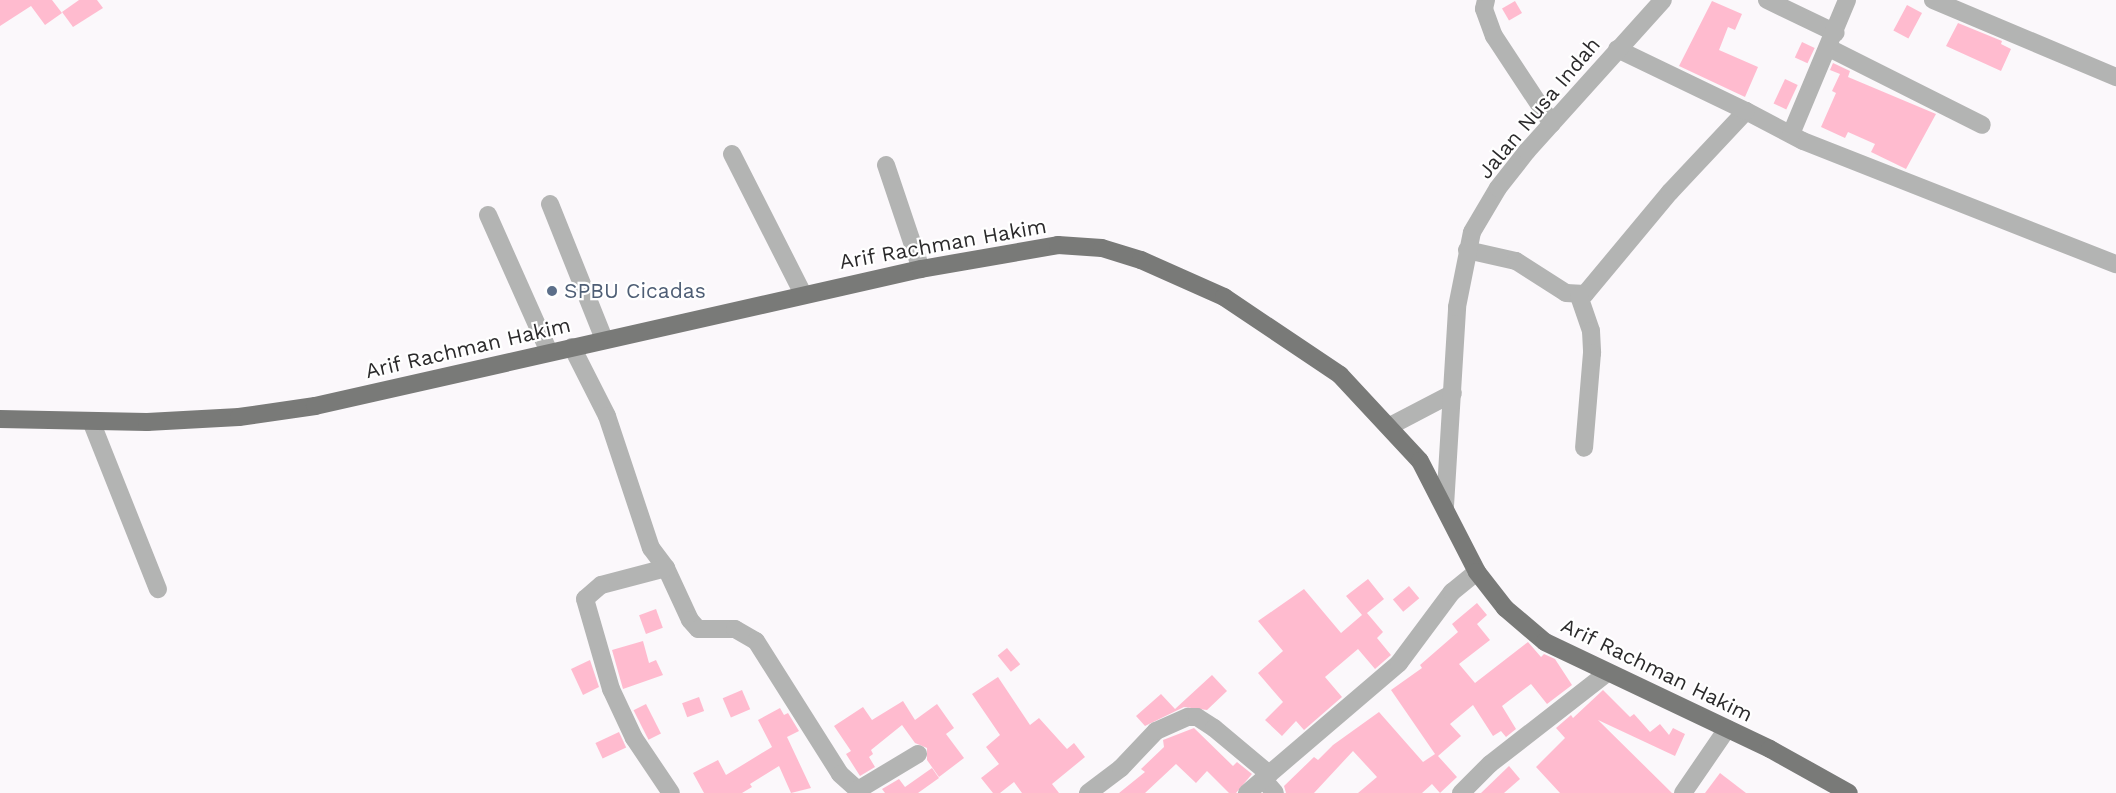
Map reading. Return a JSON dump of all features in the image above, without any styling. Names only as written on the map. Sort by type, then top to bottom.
[{"type":"main road","name":"Arif Rachman Hakim","points":[[0,419],[91,421],[239,417],[315,406],[548,350],[921,269],[1058,245],[1102,248],[1141,260],[1233,303],[1340,375],[1390,426],[1420,461],[1477,572],[1505,608],[1545,642],[1727,729],[1849,793]]},
{"type":"street","points":[[1486,0],[1484,9],[1494,36],[1552,124]]},
{"type":"street","name":"Jalan Nusa Indah","points":[[1445,506],[1457,307],[1472,232],[1498,188],[1617,49],[1663,0]]},
{"type":"street","points":[[1767,0],[1832,41],[1982,125]]},
{"type":"street","points":[[1791,134],[1832,41],[1847,0]]},
{"type":"street","points":[[1933,0],[1973,8],[2116,77]]},
{"type":"street","points":[[1617,49],[1791,134],[2116,264]]},
{"type":"street","points":[[1467,250],[1516,261],[1566,293],[1579,296],[1595,286],[1670,192],[1746,111]]},
{"type":"street","points":[[732,154],[803,294]]},
{"type":"street","points":[[886,165],[921,269]]},
{"type":"street","points":[[550,204],[604,339]]},
{"type":"street","points":[[488,215],[548,350]]},
{"type":"street","points":[[1579,296],[1592,330],[1584,448]]},
{"type":"street","points":[[572,346],[607,416],[651,548],[666,568],[695,626],[703,630],[735,629],[756,641],[840,774],[860,791],[918,754]]},
{"type":"street","points":[[1390,426],[1453,393]]},
{"type":"street","points":[[91,421],[158,589]]},
{"type":"street","points":[[666,568],[601,585],[585,599],[620,709],[646,759],[671,793]]},
{"type":"street","points":[[1247,793],[1269,782],[1399,663],[1452,592],[1477,572]]},
{"type":"street","points":[[1461,793],[1490,764],[1607,673]]},
{"type":"street","points":[[1088,793],[1121,768],[1156,731],[1188,717],[1197,717],[1214,728],[1269,782]]},
{"type":"street","points":[[1683,793],[1727,729]]},
{"type":"building","points":[[0,0],[52,0],[62,13],[45,25],[31,6],[0,26]]},
{"type":"building","points":[[79,0],[97,0],[103,8],[73,27],[62,12]]},
{"type":"building","points":[[1515,1],[1522,13],[1509,21],[1502,8]]},
{"type":"building","points":[[1712,1],[1742,14],[1735,30],[1728,27],[1719,50],[1758,67],[1745,97],[1679,66]]},
{"type":"building","points":[[1907,5],[1922,13],[1908,39],[1893,31]]},
{"type":"building","points":[[1958,23],[2002,41],[2001,44],[2011,49],[2001,71],[1946,46]]},
{"type":"building","points":[[1802,42],[1815,48],[1808,63],[1795,57]]},
{"type":"building","points":[[1833,63],[1850,71],[1848,77],[1936,114],[1906,169],[1871,152],[1875,144],[1848,132],[1845,138],[1821,127],[1836,93],[1832,91],[1840,74],[1830,70]]},
{"type":"building","points":[[1785,79],[1798,85],[1786,109],[1774,103]]},
{"type":"building","points":[[1368,579],[1384,599],[1367,613],[1383,632],[1377,638],[1391,655],[1375,669],[1358,649],[1325,677],[1342,697],[1304,730],[1296,721],[1282,736],[1265,720],[1283,702],[1258,673],[1283,651],[1258,621],[1304,589],[1341,633],[1362,615],[1346,596]]},
{"type":"building","points":[[1409,586],[1419,598],[1403,612],[1393,599]]},
{"type":"building","points":[[1477,603],[1487,615],[1477,624],[1490,640],[1459,664],[1475,683],[1528,642],[1541,657],[1544,654],[1555,659],[1572,685],[1547,704],[1531,684],[1502,706],[1516,729],[1506,737],[1501,731],[1493,736],[1473,705],[1450,724],[1461,736],[1438,756],[1457,777],[1440,793],[1432,784],[1422,793],[1358,793],[1377,777],[1353,751],[1314,793],[1286,793],[1284,786],[1314,757],[1318,760],[1333,745],[1379,712],[1423,762],[1435,754],[1391,690],[1422,668],[1420,665],[1458,632],[1452,624]]},
{"type":"building","points":[[656,609],[663,628],[646,634],[639,615]]},
{"type":"building","points":[[643,641],[649,663],[656,660],[663,675],[623,689],[612,650]]},
{"type":"building","points":[[1007,648],[1020,664],[1011,672],[998,656]]},
{"type":"building","points":[[590,660],[599,687],[583,695],[571,669]]},
{"type":"building","points":[[1212,675],[1227,691],[1207,710],[1184,707],[1145,726],[1136,716],[1161,694],[1175,709]]},
{"type":"building","points":[[998,677],[1030,725],[1039,718],[1067,749],[1074,743],[1085,757],[1052,784],[1059,793],[1022,793],[1014,782],[1000,793],[993,793],[981,778],[999,764],[986,747],[1000,735],[972,694]]},
{"type":"building","points":[[742,690],[750,709],[731,718],[723,698]]},
{"type":"building","points":[[1603,690],[1630,717],[1634,714],[1650,732],[1660,724],[1669,735],[1673,728],[1685,734],[1675,756],[1598,720],[1672,793],[1560,793],[1536,767],[1565,738],[1556,728],[1571,715],[1573,718]]},
{"type":"building","points":[[699,697],[704,711],[687,717],[682,703]]},
{"type":"building","points":[[903,701],[915,720],[937,704],[954,728],[946,734],[964,758],[939,777],[927,760],[927,748],[915,743],[902,725],[871,750],[873,754],[869,757],[875,767],[860,776],[846,754],[851,751],[834,726],[863,707],[872,720]]},
{"type":"building","points":[[646,704],[661,733],[649,740],[634,710]]},
{"type":"building","points":[[780,708],[784,715],[788,713],[799,731],[787,737],[811,788],[791,793],[779,766],[750,784],[752,787],[742,793],[704,793],[693,773],[718,760],[726,775],[772,747],[758,720]]},
{"type":"building","points":[[1194,728],[1233,766],[1237,762],[1252,774],[1236,793],[1229,793],[1207,771],[1196,783],[1176,764],[1145,793],[1119,793],[1145,772],[1141,769],[1164,747],[1163,740]]},
{"type":"building","points":[[619,732],[626,747],[603,758],[595,743]]},
{"type":"building","points":[[1509,766],[1520,779],[1504,793],[1481,793]]},
{"type":"building","points":[[932,768],[939,778],[918,793],[885,793],[882,789],[899,779],[905,787]]},
{"type":"building","points":[[1720,773],[1746,793],[1705,793]]},
{"type":"place","name":"SPBU Cicadas","points":[[552,291]]}]
